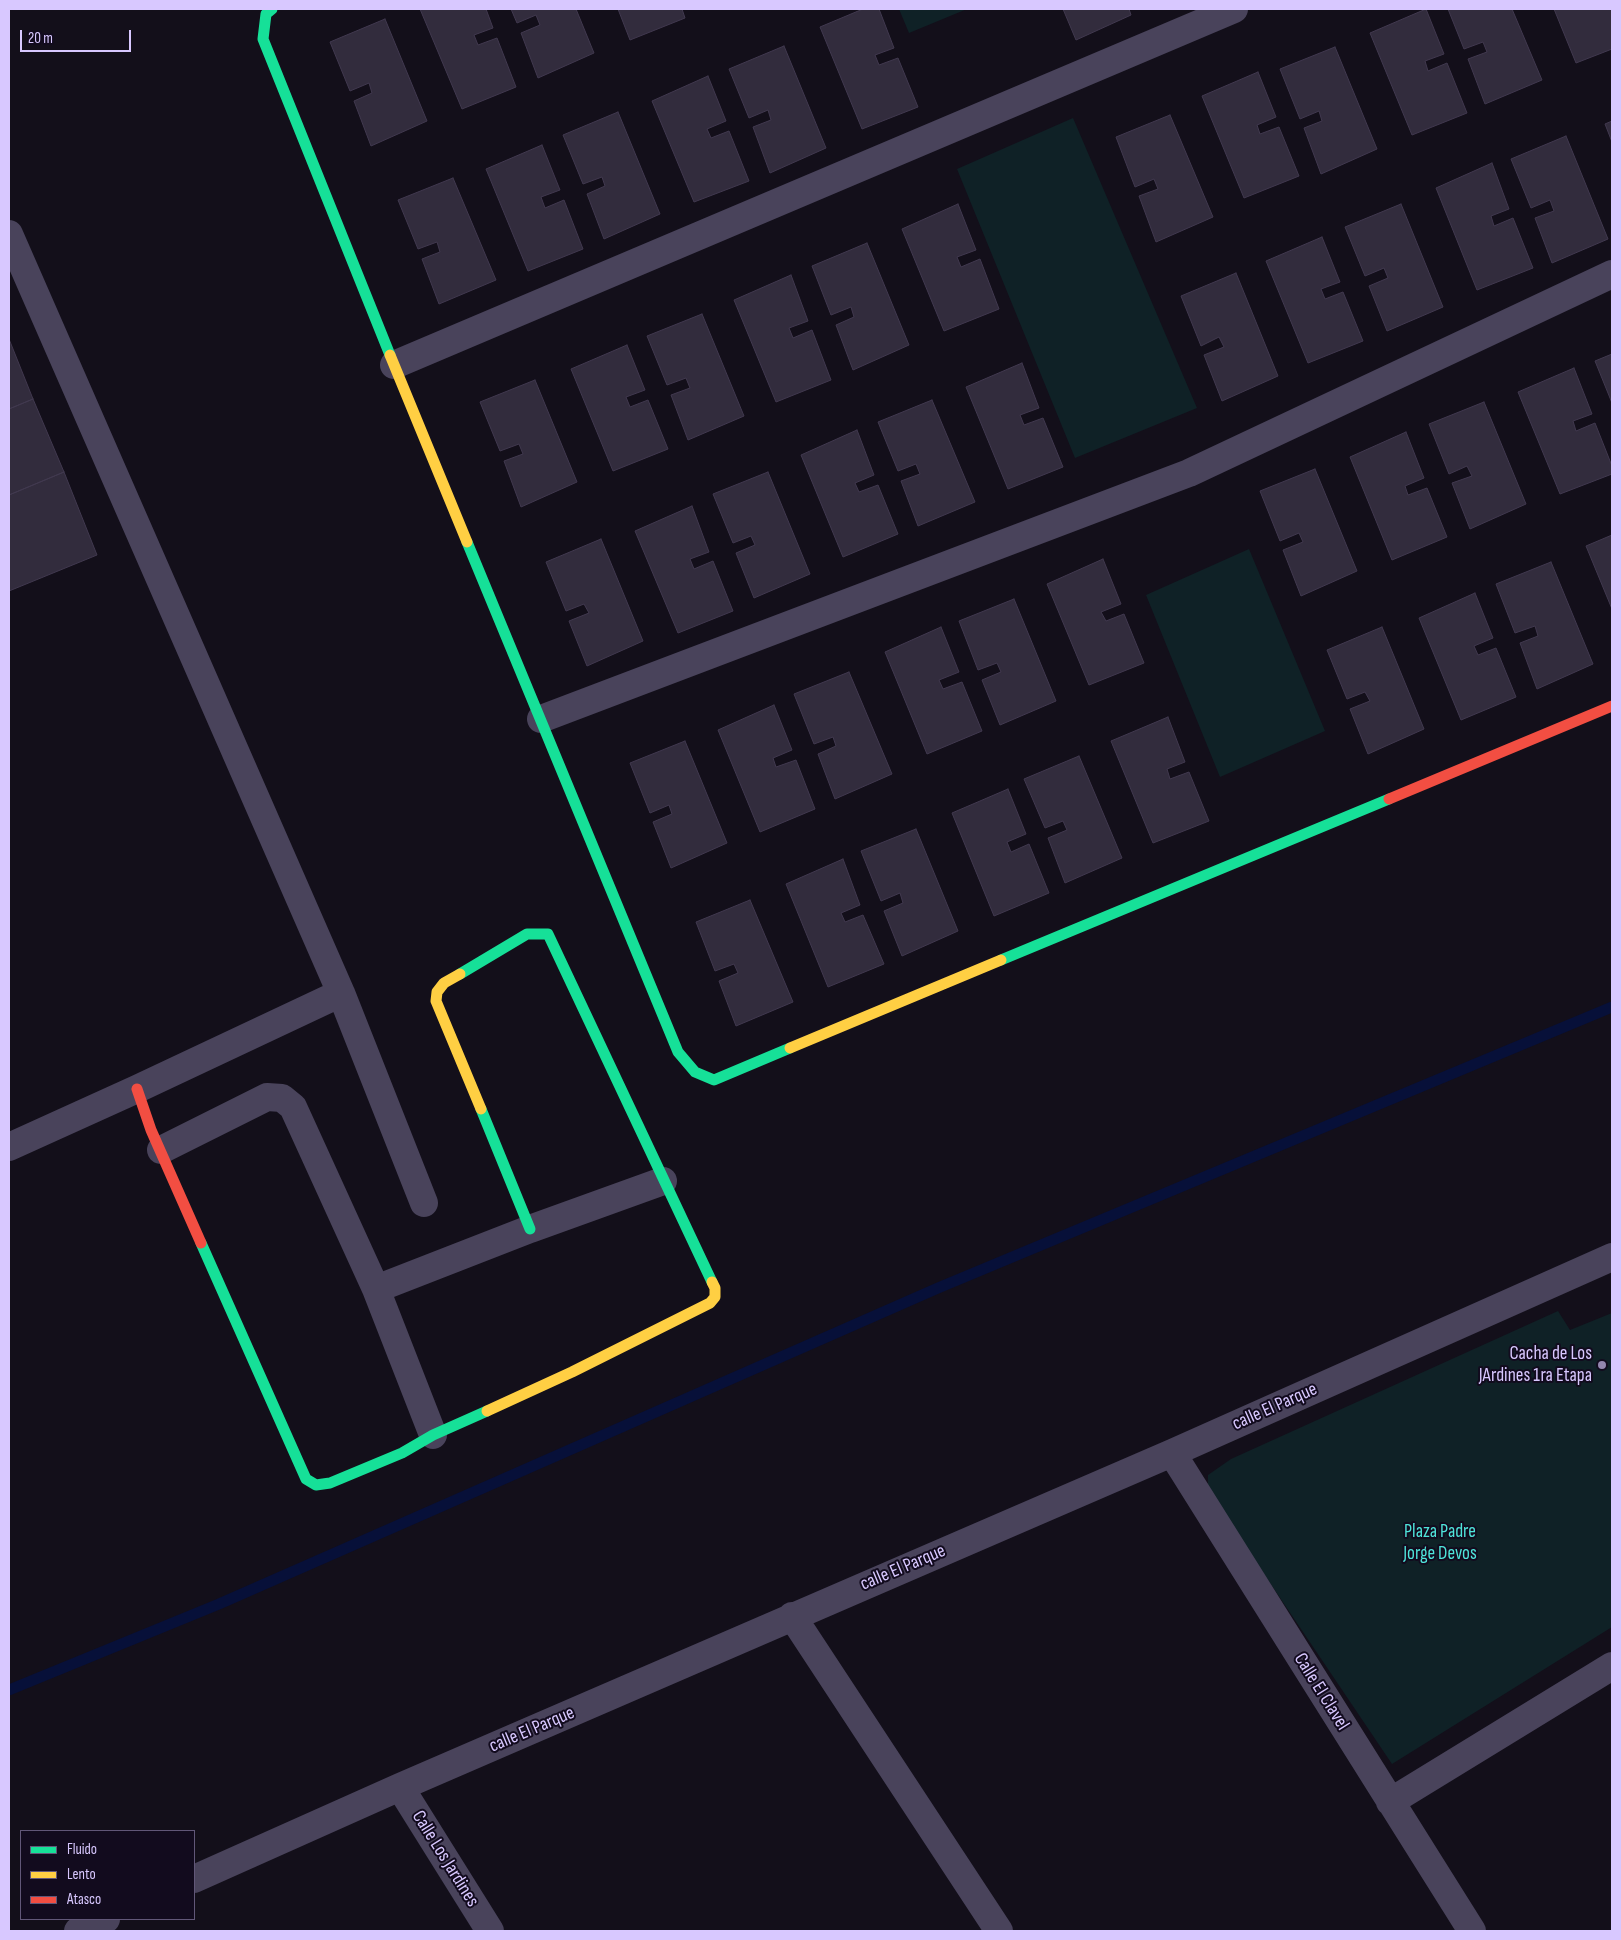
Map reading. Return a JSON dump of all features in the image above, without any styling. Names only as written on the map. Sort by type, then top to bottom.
[{"type":"street","points":[[272,9],[266,14],[263,39],[394,365],[678,1052],[695,1072],[714,1080],[1612,706]]},
{"type":"street","points":[[394,365],[1234,9]]},
{"type":"street","points":[[9,234],[341,994],[424,1204]]},
{"type":"street","points":[[541,719],[1190,473],[1612,274]]},
{"type":"street","points":[[137,1089],[151,1130],[306,1479],[316,1485],[330,1483],[402,1454],[433,1435],[572,1372],[710,1303],[715,1297],[715,1288],[662,1182],[548,934],[527,934],[444,983],[437,992],[436,1001],[530,1229]]},
{"type":"street","points":[[9,1147],[341,994]]},
{"type":"street","points":[[161,1150],[267,1097],[282,1098],[293,1107],[376,1289],[433,1435]]},
{"type":"street","points":[[376,1289],[530,1229],[662,1182]]},
{"type":"street","name":"calle El Parque","points":[[195,1879],[792,1616],[1172,1453],[1612,1257]]},
{"type":"street","name":"Calle El Clavel","points":[[1172,1453],[1472,1931]]},
{"type":"street","points":[[792,1616],[999,1931]]},
{"type":"street","points":[[1390,1802],[1612,1666]]},
{"type":"street","name":"Calle Los Jardines","points":[[400,1787],[490,1931]]},
{"type":"street","points":[[78,1931],[104,1920]]},
{"type":"green space","points":[[899,9],[967,9],[909,33]]},
{"type":"green space","points":[[1073,118],[1197,408],[1075,458],[957,169]]},
{"type":"green space","points":[[1249,549],[1325,731],[1220,777],[1146,595]]},
{"type":"green space","name":"Plaza Padre Jorge Devos","points":[[1558,1311],[1570,1330],[1612,1313],[1612,1627],[1392,1764],[1208,1491],[1208,1475],[1231,1459]]},
{"type":"building","points":[[420,9],[486,9],[493,28],[474,35],[478,45],[497,38],[516,87],[462,109]]},
{"type":"building","points":[[511,9],[576,9],[594,53],[538,78],[521,33],[540,25],[536,15],[517,23]]},
{"type":"building","points":[[618,9],[682,9],[685,18],[630,40]]},
{"type":"building","points":[[863,9],[879,9],[894,48],[875,55],[879,65],[898,58],[918,107],[862,129],[820,27]]},
{"type":"building","points":[[1063,9],[1129,9],[1131,15],[1076,40]]},
{"type":"building","points":[[1426,9],[1444,54],[1425,61],[1428,71],[1447,63],[1467,113],[1412,135],[1370,33]]},
{"type":"building","points":[[1448,9],[1512,9],[1542,80],[1485,104],[1468,59],[1487,52],[1483,42],[1464,49]]},
{"type":"building","points":[[1554,9],[1612,9],[1612,49],[1576,63]]},
{"type":"building","points":[[385,19],[427,121],[371,146],[354,101],[372,93],[369,83],[350,91],[330,42]]},
{"type":"building","points":[[784,46],[826,148],[770,173],[753,127],[771,120],[768,110],[749,118],[729,69]]},
{"type":"building","points":[[1335,47],[1377,149],[1321,174],[1304,128],[1322,121],[1319,111],[1300,119],[1280,69]]},
{"type":"building","points":[[1258,72],[1276,117],[1257,125],[1260,134],[1279,127],[1299,176],[1244,198],[1202,96]]},
{"type":"building","points":[[708,76],[726,121],[707,129],[711,138],[729,131],[749,181],[694,202],[652,101]]},
{"type":"building","points":[[618,112],[660,214],[604,239],[587,194],[605,186],[602,177],[583,184],[563,135]]},
{"type":"building","points":[[1170,115],[1213,217],[1156,242],[1139,196],[1158,189],[1154,179],[1135,187],[1116,137]]},
{"type":"building","points":[[1612,121],[1612,142],[1605,124]]},
{"type":"building","points":[[1566,136],[1608,239],[1552,263],[1535,218],[1554,211],[1550,200],[1531,208],[1511,159]]},
{"type":"building","points":[[542,145],[560,190],[541,197],[545,208],[564,200],[583,249],[528,271],[486,169]]},
{"type":"building","points":[[1492,163],[1509,209],[1491,216],[1494,226],[1513,218],[1533,268],[1477,290],[1436,188]]},
{"type":"building","points":[[453,178],[496,280],[439,304],[422,259],[440,252],[437,242],[418,249],[398,200]]},
{"type":"building","points":[[958,204],[976,250],[957,257],[961,267],[980,259],[999,309],[944,331],[902,229]]},
{"type":"building","points":[[1401,204],[1443,307],[1387,331],[1369,286],[1388,278],[1384,268],[1365,276],[1345,227]]},
{"type":"building","points":[[1322,237],[1340,282],[1321,289],[1325,299],[1343,292],[1363,341],[1308,363],[1266,261]]},
{"type":"building","points":[[867,243],[909,345],[853,370],[836,325],[854,317],[851,307],[831,315],[812,266]]},
{"type":"building","points":[[1236,273],[1278,376],[1222,401],[1204,355],[1224,347],[1219,337],[1201,346],[1181,296]]},
{"type":"building","points":[[791,275],[808,321],[789,328],[793,338],[812,330],[831,380],[776,402],[734,300]]},
{"type":"building","points":[[702,314],[744,416],[688,440],[671,395],[690,388],[686,378],[667,385],[647,336]]},
{"type":"building","points":[[9,339],[33,399],[9,409]]},
{"type":"building","points":[[627,345],[645,390],[626,397],[630,407],[648,400],[668,449],[613,471],[571,369]]},
{"type":"building","points":[[1612,354],[1612,403],[1595,361]]},
{"type":"building","points":[[1022,363],[1039,408],[1020,415],[1024,425],[1043,418],[1063,467],[1008,489],[966,387]]},
{"type":"building","points":[[1574,368],[1592,414],[1573,421],[1576,431],[1595,423],[1612,466],[1612,474],[1560,494],[1518,392]]},
{"type":"building","points":[[535,380],[577,482],[521,507],[504,461],[523,454],[519,444],[500,451],[480,402]]},
{"type":"building","points":[[33,399],[64,472],[9,495],[9,409]]},
{"type":"building","points":[[932,400],[975,502],[918,526],[901,481],[920,474],[916,464],[898,471],[878,422]]},
{"type":"building","points":[[1484,402],[1526,504],[1470,529],[1452,483],[1472,476],[1467,466],[1449,474],[1429,424]]},
{"type":"building","points":[[857,430],[874,475],[855,483],[859,492],[878,485],[898,534],[843,557],[801,455]]},
{"type":"building","points":[[1406,432],[1424,478],[1405,486],[1408,495],[1427,488],[1447,537],[1392,560],[1350,457]]},
{"type":"building","points":[[1315,469],[1357,571],[1301,596],[1283,550],[1303,542],[1299,533],[1280,541],[1260,491]]},
{"type":"building","points":[[64,472],[97,555],[9,591],[9,495]]},
{"type":"building","points":[[768,472],[810,574],[754,598],[736,553],[755,545],[751,536],[733,543],[713,494]]},
{"type":"building","points":[[692,506],[709,552],[690,559],[694,569],[713,561],[733,611],[678,633],[635,531]]},
{"type":"building","points":[[1612,535],[1612,609],[1586,546]]},
{"type":"building","points":[[601,539],[643,641],[587,666],[569,621],[589,613],[584,604],[566,611],[546,562]]},
{"type":"building","points":[[1103,559],[1121,604],[1101,612],[1106,621],[1124,614],[1144,663],[1089,685],[1047,584]]},
{"type":"building","points":[[1551,562],[1593,664],[1537,689],[1520,643],[1538,636],[1535,626],[1515,633],[1496,584]]},
{"type":"building","points":[[1475,593],[1493,638],[1474,646],[1478,655],[1496,648],[1516,697],[1461,720],[1419,618]]},
{"type":"building","points":[[1014,599],[1056,701],[1000,725],[982,680],[1001,672],[997,663],[978,670],[959,621]]},
{"type":"building","points":[[941,627],[959,672],[939,680],[943,689],[962,682],[982,731],[927,754],[885,652]]},
{"type":"building","points":[[1382,627],[1424,729],[1368,754],[1350,709],[1370,701],[1365,692],[1347,699],[1327,650]]},
{"type":"building","points":[[849,672],[892,774],[835,799],[818,754],[836,746],[833,737],[814,744],[794,694]]},
{"type":"building","points":[[774,705],[792,750],[773,758],[776,767],[796,760],[815,809],[760,832],[718,730]]},
{"type":"building","points":[[1168,717],[1185,762],[1167,769],[1170,779],[1189,772],[1209,821],[1153,843],[1111,741]]},
{"type":"building","points":[[685,741],[727,843],[671,868],[653,822],[672,814],[669,805],[650,813],[630,763]]},
{"type":"building","points":[[1079,756],[1122,858],[1065,883],[1048,838],[1067,830],[1063,821],[1045,828],[1024,779]]},
{"type":"building","points":[[1008,789],[1026,834],[1007,842],[1011,852],[1029,844],[1049,893],[994,916],[952,813]]},
{"type":"building","points":[[916,829],[958,931],[902,956],[884,911],[903,903],[900,893],[881,901],[861,851]]},
{"type":"building","points":[[843,859],[860,905],[841,913],[845,922],[863,915],[884,964],[828,987],[786,884]]},
{"type":"building","points":[[750,900],[793,1002],[736,1026],[719,981],[738,973],[734,964],[715,971],[696,922]]},
{"type":"waterway","points":[[9,1690],[219,1604],[938,1288],[1612,1007]]},
{"type":"traffic: fast","points":[[272,9],[266,14],[263,39],[390,355]]},
{"type":"traffic: fast","points":[[467,542],[678,1052],[695,1072],[714,1080],[790,1048]]},
{"type":"traffic: fast","points":[[1001,960],[1389,799]]},
{"type":"traffic: fast","points":[[460,974],[527,934],[548,934],[712,1282]]},
{"type":"traffic: fast","points":[[481,1109],[530,1229]]},
{"type":"traffic: fast","points":[[201,1243],[306,1479],[316,1485],[330,1483],[402,1453],[433,1435],[487,1411]]},
{"type":"traffic: slow","points":[[390,355],[467,542]]},
{"type":"traffic: slow","points":[[790,1048],[1001,960]]},
{"type":"traffic: slow","points":[[460,974],[444,983],[437,992],[436,1001],[481,1109]]},
{"type":"traffic: slow","points":[[487,1411],[572,1372],[710,1303],[715,1297],[715,1288],[712,1282]]},
{"type":"traffic: jam","points":[[1389,799],[1612,706]]},
{"type":"traffic: jam","points":[[137,1089],[151,1130],[201,1243]]},
{"type":"place","name":"Cacha de Los JArdines 1ra Etapa","points":[[1602,1365]]}]
